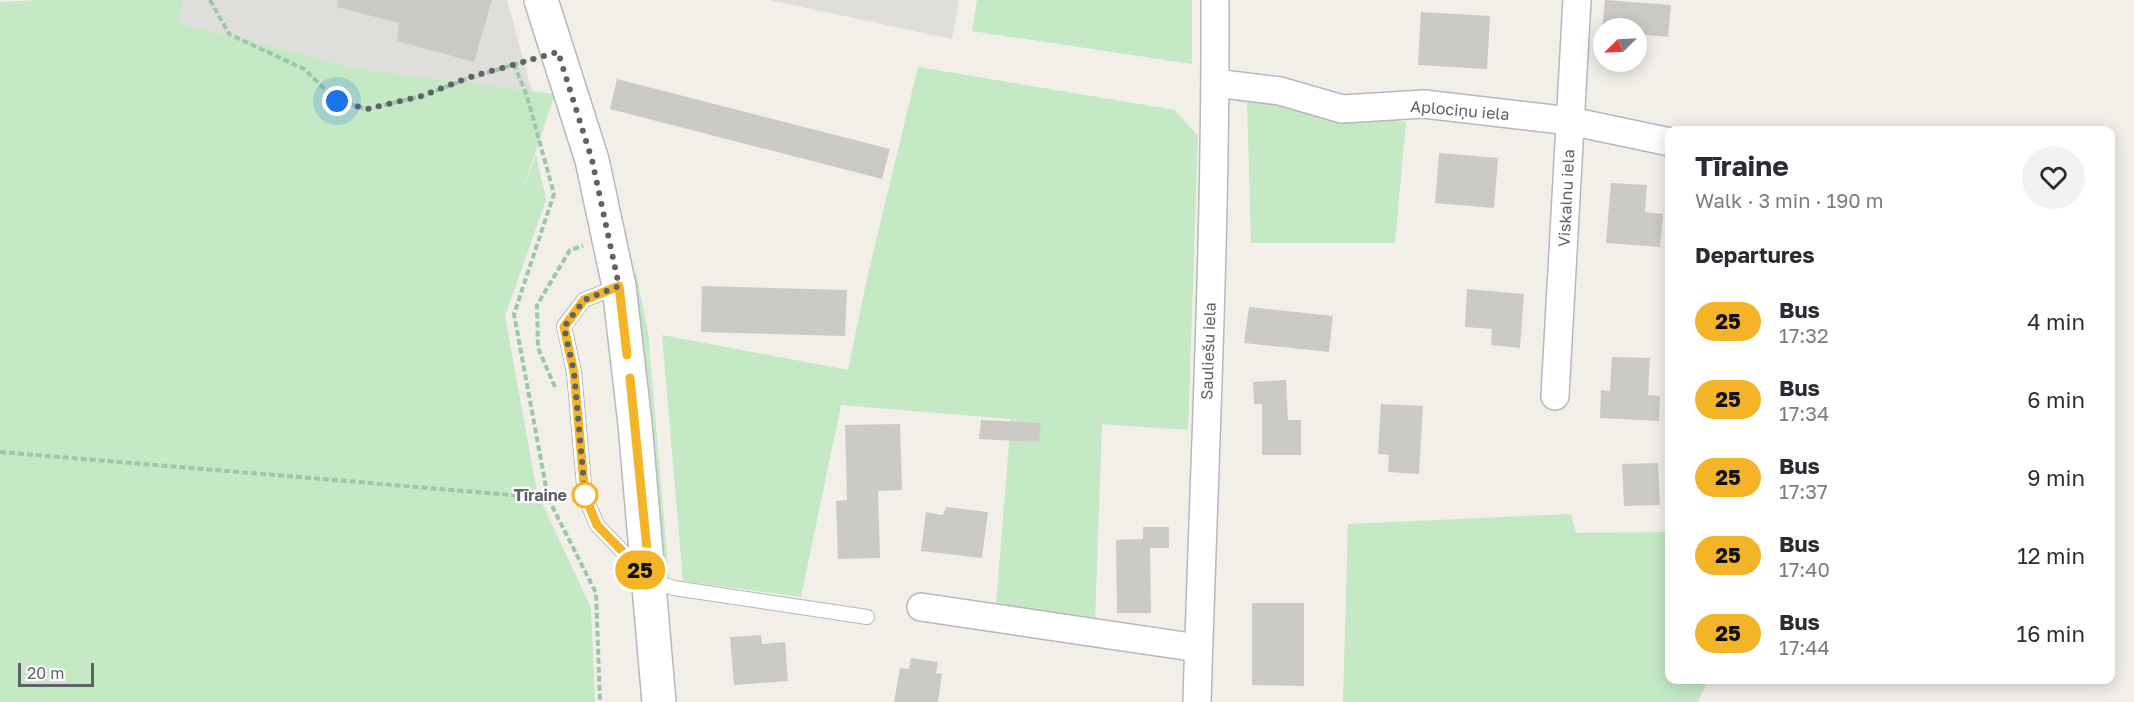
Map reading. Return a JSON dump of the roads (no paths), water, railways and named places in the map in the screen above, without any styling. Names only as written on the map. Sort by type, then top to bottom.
[{"type":"street","points":[[541,0],[592,160],[619,286],[650,580],[659,702]]},
{"type":"street","name":"Sauliešu iela","points":[[1197,702],[1215,83],[1215,0]]},
{"type":"street","name":"Viskalnu iela","points":[[1555,396],[1577,0]]},
{"type":"street","name":"Aplociņu iela","points":[[1215,83],[1280,91],[1342,109],[1424,104],[1570,121],[1665,141]]},
{"type":"street","points":[[921,607],[1198,648]]},
{"type":"lane","points":[[619,286],[584,300],[564,327],[574,372],[585,496],[597,525],[650,580],[674,588],[867,617]]},
{"type":"place","name":"Tīraine","points":[[585,495]]}]
